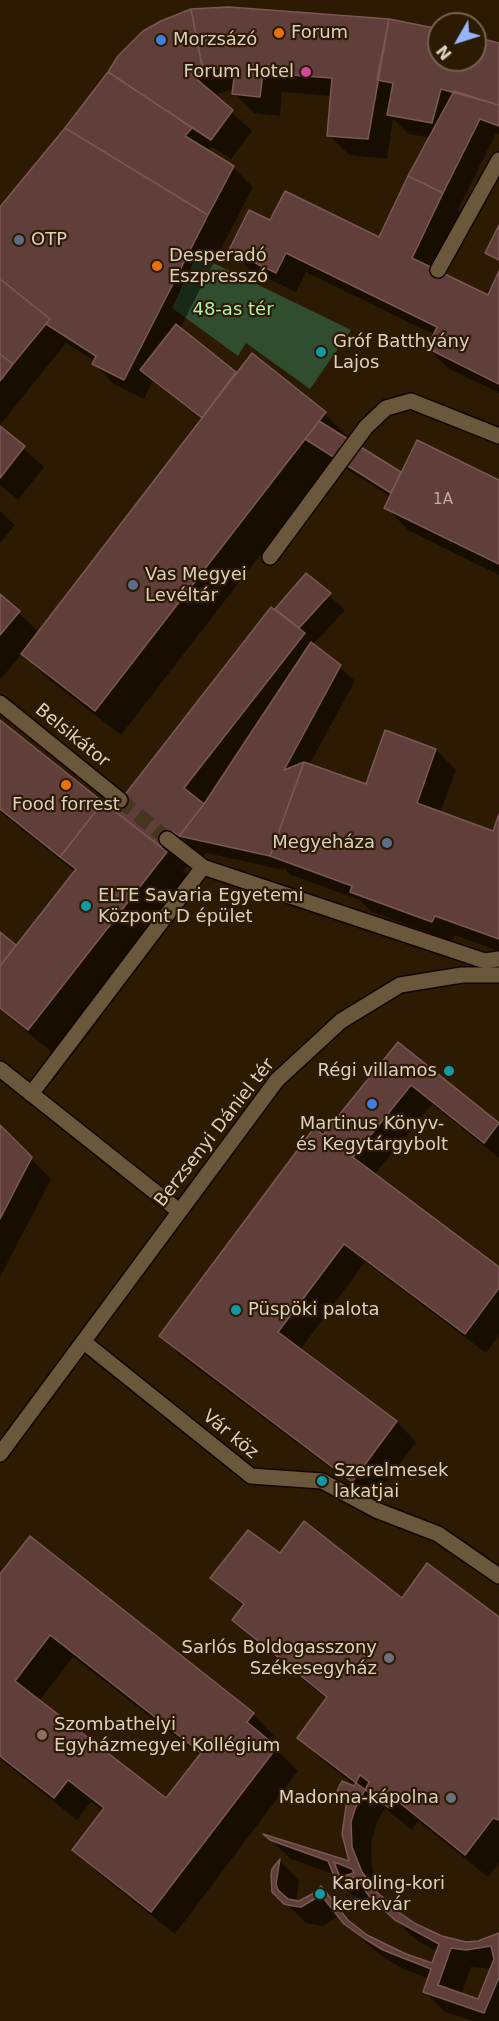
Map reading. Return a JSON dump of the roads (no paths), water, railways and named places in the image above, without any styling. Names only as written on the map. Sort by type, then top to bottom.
[{"type":"street","points":[[438,270],[499,159]]},
{"type":"street","points":[[270,557],[366,427],[386,408],[411,401],[499,436]]},
{"type":"street","name":"Belsikátor","points":[[0,703],[120,800]]},
{"type":"street","points":[[167,839],[204,867],[485,961],[499,959]]},
{"type":"street","points":[[31,1094],[204,867]]},
{"type":"street","name":"Berzsenyi Dániel tér","points":[[0,1454],[84,1342],[178,1210],[277,1080],[341,1021],[400,985],[462,975],[499,975]]},
{"type":"street","points":[[0,1069],[178,1210]]},
{"type":"street","name":"Vár köz","points":[[84,1342],[251,1476],[322,1481],[376,1510],[438,1534],[499,1576]]},
{"type":"tunnel","points":[[120,800],[167,839]]},
{"type":"place","name":"Forum","points":[[279,33]]},
{"type":"place","name":"Morzsázó","points":[[161,40]]},
{"type":"place","name":"Forum Hotel","points":[[306,72]]},
{"type":"place","name":"OTP","points":[[19,240]]},
{"type":"place","name":"Desperadó Eszpresszó","points":[[157,266]]},
{"type":"place","name":"Gróf Batthyány Lajos","points":[[321,352]]},
{"type":"place","name":"Vas Megyei Levéltár","points":[[133,585]]},
{"type":"place","name":"Food forrest","points":[[66,785]]},
{"type":"place","name":"Megyeháza","points":[[387,843]]},
{"type":"place","name":"ELTE Savaria Egyetemi Központ D épület","points":[[86,906]]},
{"type":"place","name":"Régi villamos","points":[[449,1071]]},
{"type":"place","name":"Martinus Könyv- és Kegytárgybolt","points":[[372,1104]]},
{"type":"place","name":"Püspöki palota","points":[[236,1310]]},
{"type":"place","name":"Szerelmesek lakatjai","points":[[322,1481]]},
{"type":"place","name":"Sarlós Boldogasszony Székesegyház","points":[[389,1658]]},
{"type":"place","name":"Szombathelyi Egyházmegyei Kollégium","points":[[42,1735]]},
{"type":"place","name":"Madonna-kápolna","points":[[451,1798]]},
{"type":"place","name":"Karoling-kori kerekvár","points":[[320,1894]]},
{"type":"park label","name":"48-as tér","points":[[233,310]]}]
